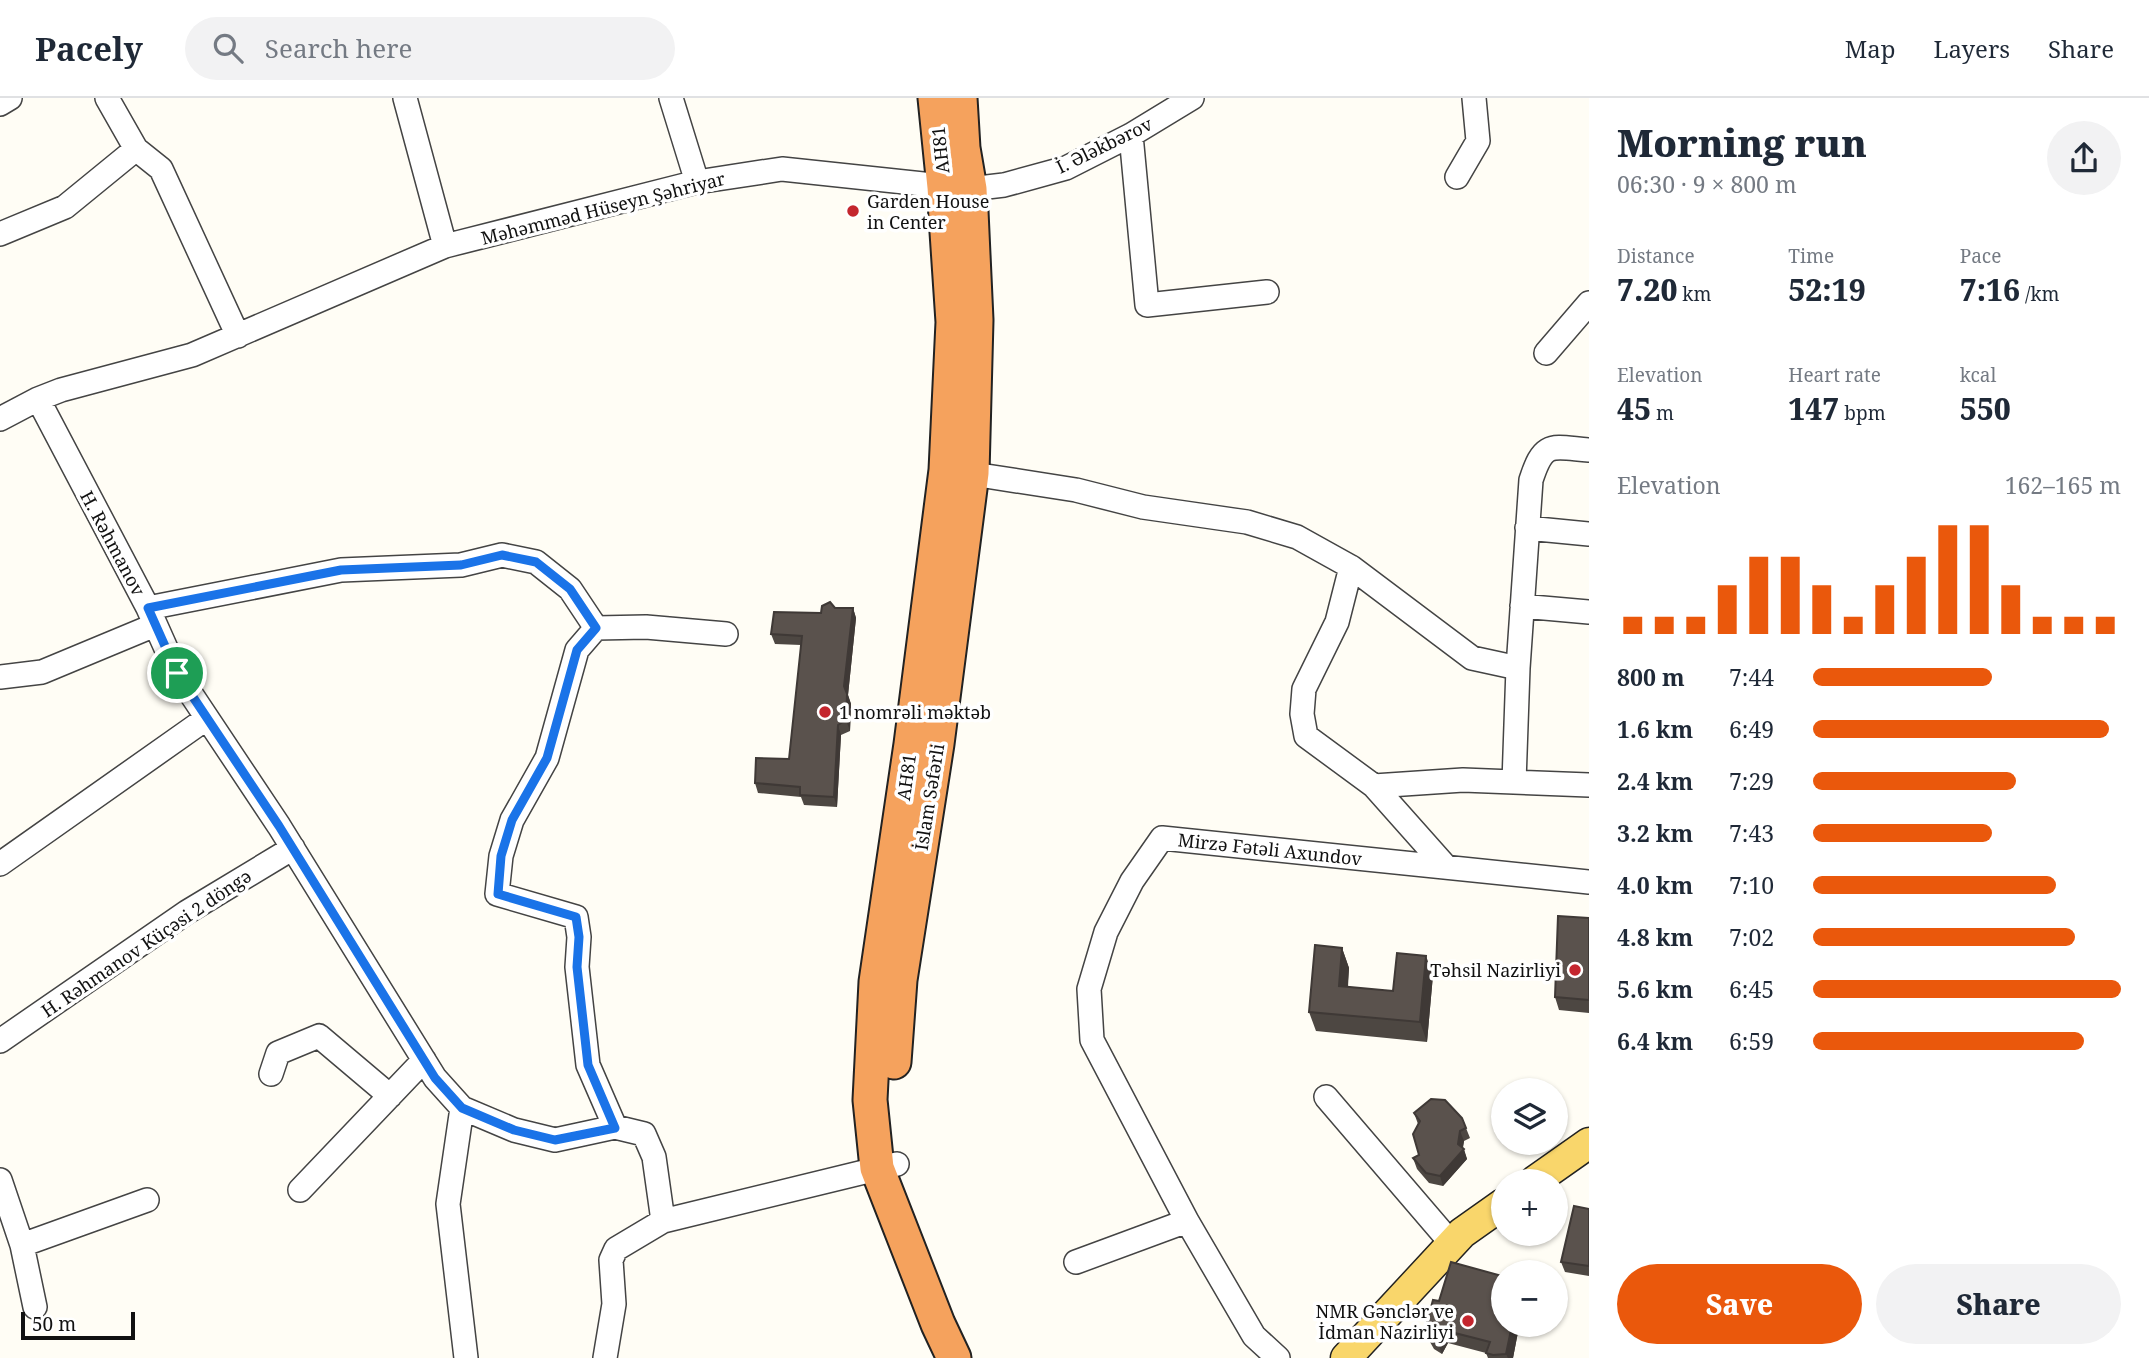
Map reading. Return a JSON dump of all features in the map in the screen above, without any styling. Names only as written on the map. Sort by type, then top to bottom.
[{"type":"highway","name":"AH81","points":[[935,98],[957,188],[953,323],[959,472],[911,744],[876,982],[870,1100],[887,1166],[938,1324],[954,1358]]},
{"type":"highway","points":[[957,188],[963,148],[960,98]]},
{"type":"highway","points":[[887,1166],[971,1358]]},
{"type":"main road","points":[[1552,1169],[1589,1143]]},
{"type":"main road","points":[[1346,1358],[1462,1233],[1491,1212]]},
{"type":"street","points":[[0,104],[10,98]]},
{"type":"street","points":[[107,98],[136,149],[161,169],[239,336]]},
{"type":"street","points":[[405,98],[445,246]]},
{"type":"street","points":[[671,98],[697,182]]},
{"type":"street","name":"İ. Ələkbərov","points":[[957,188],[1004,185],[1066,168],[1131,135],[1192,98]]},
{"type":"street","points":[[1457,177],[1478,141],[1474,98]]},
{"type":"street","points":[[1131,135],[1147,305],[1267,292]]},
{"type":"street","points":[[0,234],[65,207],[136,149]]},
{"type":"street","name":"Məhəmməd Hüseyn Şəhriyar","points":[[0,419],[61,390],[192,355],[445,246],[697,182],[782,169],[957,188]]},
{"type":"street","points":[[1546,353],[1589,303]]},
{"type":"street","name":"H. Rəhmanov","points":[[38,399],[151,616],[177,673],[293,848],[435,1078],[462,1108]]},
{"type":"street","points":[[1514,782],[1518,668],[1531,480],[1538,458],[1544,451],[1552,447],[1589,450]]},
{"type":"street","points":[[959,472],[1076,490],[1143,507],[1247,522],[1297,537],[1350,567],[1472,658],[1518,668]]},
{"type":"street","points":[[1527,528],[1589,534]]},
{"type":"street","points":[[0,677],[43,672],[151,616],[341,570],[461,565],[502,555],[536,562],[570,589],[596,628]]},
{"type":"street","points":[[1350,567],[1337,622],[1304,689],[1302,714],[1306,736],[1374,786],[1446,867]]},
{"type":"street","points":[[1522,606],[1589,612]]},
{"type":"street","points":[[615,1128],[588,1065],[577,967],[579,937],[576,917],[498,894],[501,856],[512,820],[547,758],[577,650],[596,628],[646,627],[726,634]]},
{"type":"street","points":[[0,863],[207,718]]},
{"type":"street","points":[[1374,786],[1463,780],[1589,785]]},
{"type":"street","name":"Mirzə Fətəli Axundov","points":[[1278,1358],[1254,1336],[1187,1222],[1092,1040],[1089,989],[1106,932],[1132,881],[1162,838],[1589,882]]},
{"type":"street","name":"H. Rəhmanov Küçəsi 2 döngə","points":[[0,1041],[187,912],[293,848]]},
{"type":"street","points":[[271,1073],[278,1053],[319,1036],[390,1096]]},
{"type":"street","points":[[300,1190],[424,1060]]},
{"type":"street","points":[[1326,1097],[1452,1244]]},
{"type":"street","points":[[466,1358],[448,1204],[462,1108],[514,1130],[555,1140],[615,1128],[644,1134],[654,1157],[663,1222]]},
{"type":"street","points":[[606,1358],[614,1304],[611,1261],[616,1249],[663,1222],[887,1166]]},
{"type":"street","points":[[2,1191],[22,1245],[35,1307]]},
{"type":"street","points":[[22,1245],[147,1200]]},
{"type":"street","points":[[1076,1262],[1187,1222]]},
{"type":"building","name":"1 nomrəli məktəb","points":[[830,602],[835,608],[853,608],[844,686],[847,694],[846,720],[838,725],[834,797],[800,795],[800,787],[755,783],[756,758],[789,759],[802,636],[771,634],[774,612],[821,613],[822,606]]},
{"type":"building","name":"Təhsil Nazirliyi","points":[[1558,916],[1589,918],[1589,1000],[1555,997]]},
{"type":"building","points":[[1315,945],[1342,948],[1339,986],[1393,991],[1397,953],[1426,956],[1420,1022],[1309,1012]]},
{"type":"building","points":[[1431,1099],[1445,1100],[1462,1118],[1466,1128],[1460,1131],[1458,1144],[1464,1149],[1440,1176],[1426,1173],[1413,1158],[1419,1155],[1413,1134],[1420,1121],[1414,1113]]},
{"type":"building","points":[[1574,1206],[1589,1209],[1589,1266],[1561,1260],[1565,1246],[1568,1246]]},
{"type":"building","name":"NMR Gənclər ve İdman Nazirliyi","points":[[1451,1262],[1491,1273],[1491,1337],[1510,1337],[1506,1354],[1486,1353],[1490,1342],[1443,1330],[1437,1340],[1429,1335],[1425,1329],[1433,1300],[1439,1301]]},
{"type":"place","name":"Garden House in Center","points":[[853,211]]},
{"type":"place","name":"1 nomrəli məktəb","points":[[825,712]]},
{"type":"place","name":"Təhsil Nazirliyi","points":[[1575,970]]},
{"type":"place","name":"NMR Gənclər ve İdman Nazirliyi","points":[[1468,1321]]},
{"type":"route","points":[[502,555],[536,562],[570,589],[596,628],[577,650],[547,758],[512,820],[501,856],[498,894],[576,917],[579,937],[577,967],[588,1065],[615,1128],[555,1140],[514,1130],[462,1108],[435,1078],[279,826],[177,673],[148,608],[341,570],[461,565],[502,555]]}]
